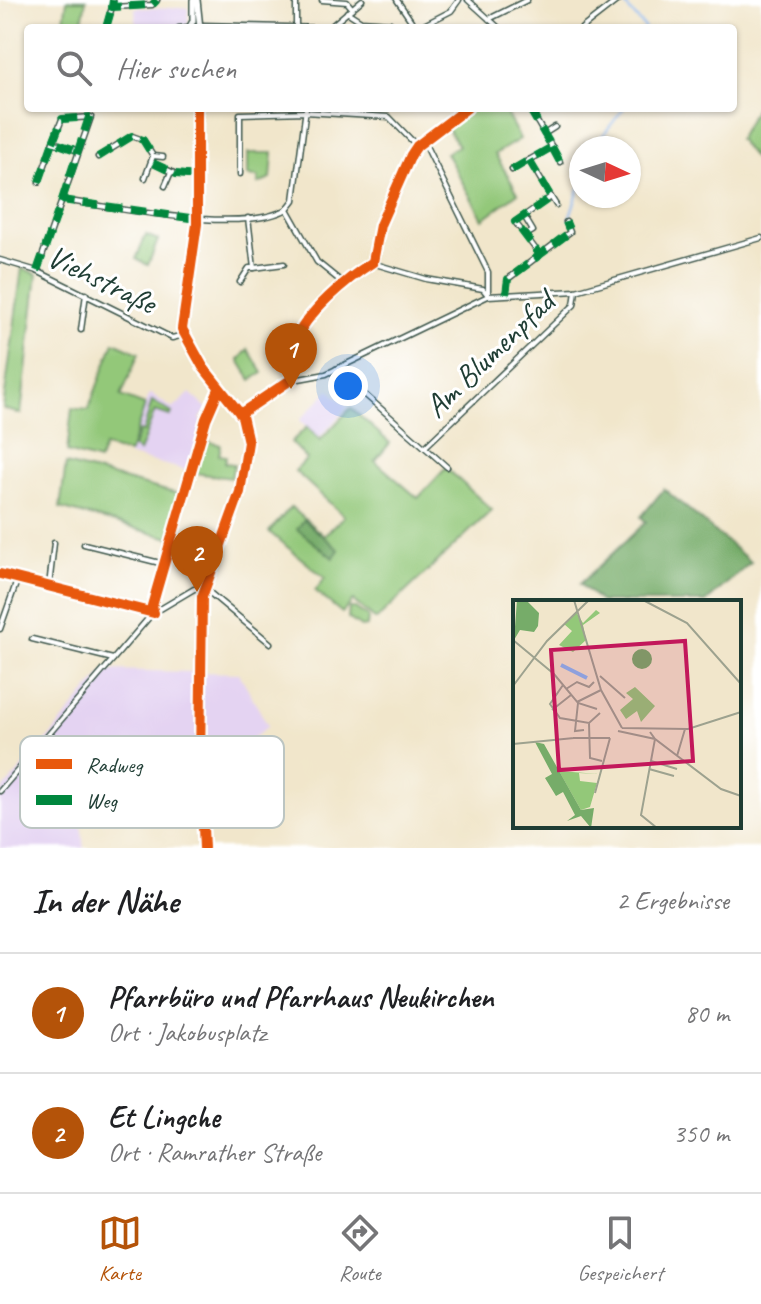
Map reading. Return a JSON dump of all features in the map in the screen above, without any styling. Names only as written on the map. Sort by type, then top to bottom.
[{"type":"street","points":[[107,24],[113,0]]},
{"type":"street","points":[[112,7],[152,5],[157,0]]},
{"type":"street","points":[[195,0],[198,24]]},
{"type":"street","points":[[296,0],[296,24]]},
{"type":"street","points":[[322,0],[347,2],[352,8]]},
{"type":"street","points":[[332,24],[362,0]]},
{"type":"street","points":[[397,0],[414,24]]},
{"type":"street","points":[[425,24],[451,11],[459,0]]},
{"type":"street","points":[[468,0],[495,24]]},
{"type":"street","points":[[489,19],[527,0]]},
{"type":"street","points":[[587,24],[618,0]]},
{"type":"street","points":[[347,12],[361,21],[390,23]]},
{"type":"street","points":[[197,112],[197,219],[181,316],[184,335],[219,389],[240,414],[248,438],[244,478],[204,588],[201,736]]},
{"type":"street","points":[[240,174],[240,114],[272,112]]},
{"type":"street","points":[[62,200],[197,219],[271,217],[287,209],[294,200],[305,112]]},
{"type":"street","points":[[330,112],[391,117],[417,146]]},
{"type":"street","points":[[292,379],[296,339],[343,283],[372,263],[380,225],[417,146],[462,112]]},
{"type":"street","points":[[531,112],[560,162]]},
{"type":"street","points":[[533,115],[539,112]]},
{"type":"street","points":[[37,271],[91,117],[62,119],[39,182]]},
{"type":"street","points":[[544,134],[555,127]]},
{"type":"street","points":[[98,157],[132,136],[142,139],[153,156],[145,178]]},
{"type":"street","points":[[424,141],[488,270],[488,296]]},
{"type":"street","points":[[53,142],[78,151]]},
{"type":"street","points":[[512,170],[552,147]]},
{"type":"street","points":[[153,156],[163,157]]},
{"type":"street","points":[[529,160],[556,205]]},
{"type":"street","points":[[153,163],[171,172],[197,176]]},
{"type":"street","points":[[165,186],[171,172]]},
{"type":"street","points":[[540,255],[515,222],[551,197]]},
{"type":"street","points":[[287,209],[318,264],[343,283]]},
{"type":"street","points":[[524,216],[533,231],[526,235]]},
{"type":"street","points":[[248,218],[254,268]]},
{"type":"street","points":[[506,294],[507,280],[570,232],[566,222]]},
{"type":"street","points":[[240,414],[292,379],[336,369],[488,296],[576,291],[761,238]]},
{"type":"street","name":"Viehstraße","points":[[0,260],[37,271],[171,338],[184,335]]},
{"type":"street","points":[[372,263],[426,279],[483,289],[488,296]]},
{"type":"street","points":[[240,282],[249,268],[284,264]]},
{"type":"street","name":"Am Blumenpfad","points":[[425,447],[574,305],[576,291]]},
{"type":"street","points":[[81,330],[86,294]]},
{"type":"street","points":[[336,369],[447,467]]},
{"type":"street","points":[[154,613],[152,606],[206,419],[219,389]]},
{"type":"street","points":[[49,586],[54,543]]},
{"type":"street","points":[[84,544],[164,564]]},
{"type":"street","points":[[0,574],[154,613]]},
{"type":"street","points":[[0,629],[18,578]]},
{"type":"street","points":[[48,736],[154,613],[194,589],[204,588],[270,643]]},
{"type":"street","points":[[32,639],[113,659]]},
{"type":"street","points":[[0,791],[20,768]]},
{"type":"street","points":[[203,828],[204,848]]},
{"type":"shaded area","points":[[135,8],[188,8],[188,24],[136,24]]},
{"type":"shaded area","points":[[329,390],[348,407],[318,439],[300,420]]},
{"type":"shaded area","points":[[150,393],[173,409],[190,393],[208,409],[200,419],[203,422],[189,471],[127,455]]},
{"type":"shaded area","points":[[105,670],[239,673],[268,726],[255,736],[50,736]]},
{"type":"shaded area","points":[[20,770],[20,828],[82,828],[84,848],[0,848],[0,793]]},
{"type":"green space","points":[[67,0],[86,0],[82,24],[64,24]]},
{"type":"green space","points":[[761,99],[761,167],[738,139]]},
{"type":"green space","points":[[465,112],[505,112],[520,139],[495,154],[518,193],[483,219],[446,153],[458,146],[446,126]]},
{"type":"green space","points":[[248,153],[273,153],[271,179],[258,184],[258,177],[248,176]]},
{"type":"green space","points":[[146,235],[158,240],[148,265],[136,259]]},
{"type":"green space","points":[[22,268],[37,274],[21,414],[3,409]]},
{"type":"green space","points":[[114,342],[139,353],[121,396],[145,405],[129,453],[104,447],[99,461],[67,452],[72,408],[88,410]]},
{"type":"green space","points":[[248,349],[263,373],[251,380],[239,360]]},
{"type":"green space","points":[[152,401],[172,413],[170,416],[155,411],[139,452],[133,447],[139,431],[143,432]]},
{"type":"green space","points":[[351,408],[390,443],[375,461],[418,498],[446,468],[492,510],[376,620],[353,601],[342,613],[315,591],[325,578],[269,532],[291,507],[324,536],[344,516],[295,471],[307,459],[291,442],[307,427],[320,440]]},
{"type":"green space","points":[[203,440],[221,445],[219,455],[226,456],[225,463],[234,464],[231,478],[194,473]]},
{"type":"green space","points":[[66,464],[182,495],[170,538],[60,508]]},
{"type":"green space","points":[[664,489],[751,562],[708,600],[599,600],[580,584],[646,522],[641,517]]},
{"type":"green space","points":[[304,520],[339,550],[333,558],[297,529]]},
{"type":"green space","points":[[349,608],[355,608],[368,617],[367,626],[361,627],[348,618]]},
{"type":"waterway","points":[[624,4],[642,24]]},
{"type":"waterway","points":[[602,136],[621,112]]},
{"type":"waterway","points":[[569,219],[573,208]]},
{"type":"marked path","points":[[113,0],[112,7],[152,5],[157,0]]},
{"type":"marked path","points":[[107,24],[112,7]]},
{"type":"marked path","points":[[62,200],[91,112]]},
{"type":"marked path","points":[[531,112],[552,147],[529,160],[551,197],[515,222],[540,255]]},
{"type":"marked path","points":[[53,142],[62,119],[91,117]]},
{"type":"marked path","points":[[98,157],[132,136],[143,140],[153,156]]},
{"type":"marked path","points":[[39,182],[53,142],[78,151]]},
{"type":"marked path","points":[[552,147],[560,162]]},
{"type":"marked path","points":[[512,170],[529,160]]},
{"type":"marked path","points":[[153,163],[176,174],[197,176]]},
{"type":"marked path","points":[[37,271],[62,200],[197,219]]},
{"type":"marked path","points":[[506,294],[508,279],[570,232],[566,222]]},
{"type":"cycle path","points":[[197,112],[197,224],[182,329],[203,367],[242,416],[248,442],[240,492],[202,597],[200,736]]},
{"type":"cycle path","points":[[240,414],[292,379],[294,346],[300,331],[317,308],[373,262],[380,225],[411,155],[417,146],[462,112]]},
{"type":"cycle path","points":[[0,574],[154,613],[152,606],[206,419],[219,389]]},
{"type":"cycle path","points":[[203,828],[204,848]]},
{"type":"place","name":"Pfarrbüro und Pfarrhaus Neukirchen","points":[[291,389]]},
{"type":"place","name":"Et Lingche","points":[[197,592]]}]
